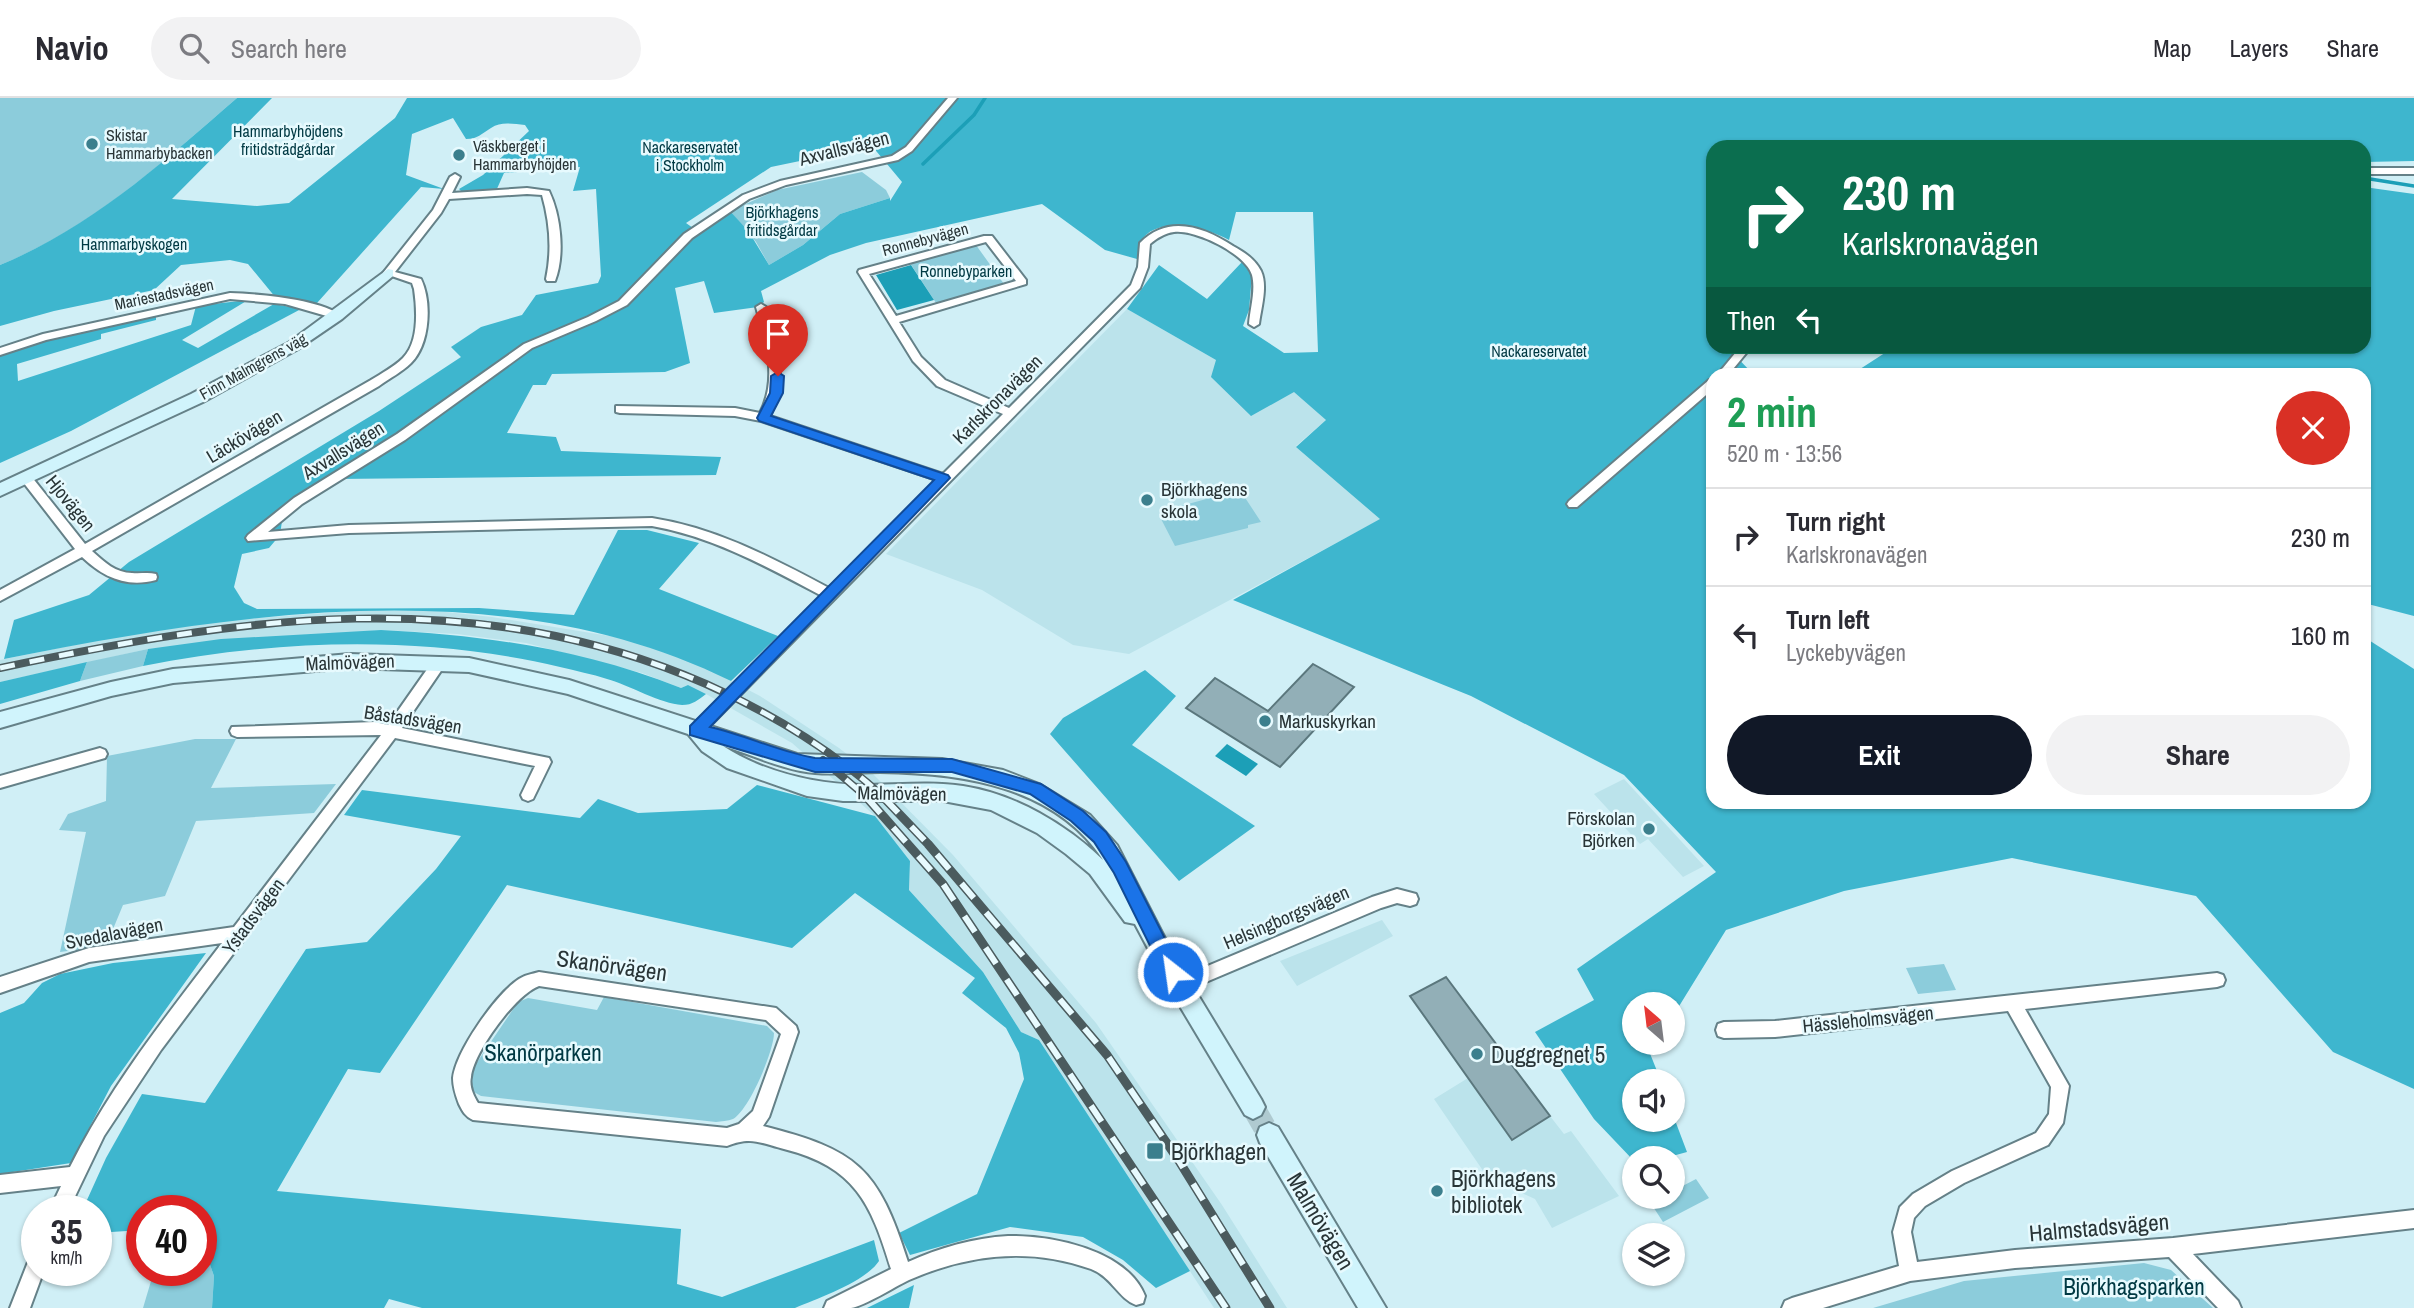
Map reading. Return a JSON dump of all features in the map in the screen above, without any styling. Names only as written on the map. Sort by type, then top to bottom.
[{"type":"street","name":"Axvallsvägen","points":[[830,594],[723,541],[671,524],[652,522],[349,529],[252,538],[298,501],[392,443],[528,346],[623,303],[703,223],[765,190],[895,158],[909,149],[953,98]]},
{"type":"street","points":[[2371,171],[2414,171]]},
{"type":"street","name":"Finn Malmgrens väg","points":[[0,490],[209,391],[293,346],[337,316],[388,273],[422,234],[447,196],[455,177]]},
{"type":"street","points":[[447,196],[527,191],[546,193],[554,253],[551,279]]},
{"type":"street","name":"Karlskronavägen","points":[[696,731],[943,478],[1136,286],[1143,267],[1145,243],[1163,231],[1177,228],[1208,234],[1252,265],[1257,276],[1254,324]]},
{"type":"street","name":"Ronnebyvägen","points":[[893,320],[1022,282],[988,238],[863,272],[893,320],[918,359],[941,383],[1011,413]]},
{"type":"street","name":"Läckövägen","points":[[0,596],[86,551],[375,383],[410,357],[418,337],[421,290],[417,281],[388,273]]},
{"type":"street","name":"Mariestadsvägen","points":[[0,352],[43,337],[230,296],[294,304],[337,316]]},
{"type":"street","points":[[761,307],[778,376],[777,393],[764,418]]},
{"type":"street","points":[[1728,368],[1740,354]]},
{"type":"street","points":[[1573,505],[1706,389]]},
{"type":"street","points":[[620,409],[735,412],[764,418],[943,478]]},
{"type":"street","name":"Hjovägen","points":[[27,479],[86,551]]},
{"type":"street","points":[[86,551],[112,574],[127,578],[151,577]]},
{"type":"street","name":"Malmövägen","points":[[0,720],[111,689],[173,676],[350,661],[440,662],[468,664],[569,687],[696,731],[736,740],[797,762],[815,765],[952,765],[1035,789],[1077,816],[1100,837],[1120,867],[1154,940],[1253,1107]]},
{"type":"street","name":"Ystadsvägen","points":[[66,1195],[114,1104],[392,731],[440,662]]},
{"type":"street","name":"Båstadsvägen","points":[[237,731],[375,728],[544,762],[528,795]]},
{"type":"street","name":"Malmövägen","points":[[696,731],[708,747],[746,769],[794,784],[844,792],[943,791],[984,799],[1023,816],[1096,867],[1154,940]]},
{"type":"street","points":[[0,782],[100,754]]},
{"type":"street","name":"Helsingborgsvägen","points":[[1180,985],[1378,902],[1397,896],[1410,899]]},
{"type":"street","name":"Svedalavägen","points":[[0,985],[89,955],[239,933]]},
{"type":"street","name":"Skanörvägen","points":[[745,1130],[760,1117],[790,1032],[770,1013],[539,979],[525,984],[512,997],[476,1046],[462,1074],[464,1101],[473,1111],[727,1137],[745,1130],[835,1158],[857,1177],[887,1225],[901,1271]]},
{"type":"street","name":"Hässleholmsvägen","points":[[1724,1030],[1775,1029],[2217,979]]},
{"type":"street","points":[[1910,1272],[1902,1232],[1906,1213],[1912,1206],[1958,1177],[2042,1139],[2057,1116],[2060,1086],[2012,1002]]},
{"type":"street","name":"Malmövägen","points":[[1269,1135],[1373,1308]]},
{"type":"street","points":[[0,1184],[75,1175]]},
{"type":"street","name":"Halmstadsvägen","points":[[1792,1308],[1910,1272],[2015,1259],[2173,1247],[2414,1219]]},
{"type":"street","points":[[834,1308],[901,1271],[980,1246],[1017,1244],[1055,1249],[1090,1259],[1114,1272],[1136,1296]]},
{"type":"street","points":[[2173,1247],[2231,1308]]},
{"type":"street","points":[[20,1308],[28,1286]]},
{"type":"shaded area","points":[[911,265],[934,300],[897,310],[876,275]]},
{"type":"shaded area","name":"Björkhagens skola","points":[[1127,309],[1216,360],[1250,415],[1294,391],[1326,420],[1296,446],[1381,519],[1129,654],[1073,645],[982,590],[886,554]]},
{"type":"shaded area","points":[[370,610],[437,611],[492,617],[622,638],[694,662],[760,696],[839,748],[873,774],[953,855],[1096,1023],[1222,1205],[1287,1308],[1214,1308],[1039,1040],[1021,1032],[983,972],[909,890],[910,861],[875,816],[792,743],[688,685],[681,688],[642,673],[526,643],[457,634],[382,630],[148,649],[0,682],[0,660],[113,637],[230,620]]},
{"type":"shaded area","points":[[1227,744],[1258,764],[1246,776],[1215,756]]},
{"type":"shaded area","name":"Förskolan Björken","points":[[1624,779],[1704,866],[1683,877],[1648,839],[1640,844],[1594,794]]},
{"type":"shaded area","points":[[1382,920],[1393,936],[1297,986],[1280,961]]},
{"type":"shaded area","points":[[1468,1078],[1512,1140],[1550,1116],[1564,1134],[1571,1131],[1619,1196],[1552,1228],[1535,1199],[1488,1178],[1434,1099]]},
{"type":"green space","name":"Skistar Hammarbybacken","points":[[0,98],[237,98],[154,169],[96,213],[34,250],[0,265]]},
{"type":"green space","points":[[237,98],[272,98],[172,199],[257,206],[289,203],[395,118],[407,98],[2414,98],[2414,161],[2371,162],[2371,140],[1706,140],[1706,354],[1734,354],[1747,368],[1706,368],[1706,809],[2371,809],[2371,641],[2414,669],[2414,1089],[2333,1052],[2196,896],[2012,858],[1844,891],[1726,930],[1685,997],[1685,992],[1622,992],[1622,1055],[1651,1055],[1656,1069],[1622,1069],[1622,1132],[1679,1132],[1685,1146],[1622,1146],[1622,1148],[1594,1119],[1535,1032],[1594,1000],[1577,969],[1716,872],[1624,775],[1471,696],[1233,600],[1380,519],[1296,447],[1326,420],[1294,392],[1251,416],[1211,377],[1216,360],[1127,309],[1159,265],[1207,299],[1242,262],[1252,275],[1249,310],[1243,326],[1284,353],[1318,352],[1313,212],[1236,212],[1229,240],[1196,228],[1157,228],[1148,233],[1141,242],[1137,259],[1105,250],[1042,204],[866,243],[830,255],[761,291],[764,302],[758,307],[714,313],[704,281],[675,288],[690,363],[665,372],[552,374],[546,385],[533,385],[507,433],[556,437],[561,451],[721,457],[716,475],[336,479],[298,505],[282,521],[280,535],[269,548],[242,554],[234,587],[244,603],[257,609],[479,608],[574,615],[618,530],[647,530],[699,543],[659,589],[778,636],[731,681],[645,646],[556,624],[464,613],[372,611],[278,616],[186,627],[4,659],[14,620],[89,595],[129,562],[379,411],[461,357],[451,347],[481,327],[522,315],[536,295],[598,283],[601,276],[596,189],[573,191],[580,167],[504,173],[496,191],[463,193],[459,189],[483,175],[529,131],[525,125],[503,124],[477,137],[466,139],[453,118],[412,134],[406,175],[444,189],[421,187],[317,303],[276,298],[248,264],[230,260],[181,265],[154,290],[54,311],[0,326],[0,265],[65,232],[125,191]],"holes":[[[872,146],[902,182],[890,201],[890,198],[840,214],[803,245],[769,265],[749,232],[730,211],[693,228],[686,223],[771,167]]]},
{"type":"green space","name":"Björkhagens fritidsgårdar","points":[[862,172],[886,190],[890,198],[840,214],[803,245],[769,265],[756,242],[730,211],[777,190]]},
{"type":"green space","points":[[2371,188],[2414,194],[2414,616],[2371,605],[2371,368],[1862,368],[1883,354],[2371,354]]},
{"type":"green space","name":"Ronnebyparken","points":[[976,245],[1004,284],[936,303],[910,263]]},
{"type":"green space","points":[[248,300],[182,340],[198,348],[274,304],[301,309],[71,431],[0,463],[0,356],[36,343],[156,315],[156,320],[101,334],[101,339],[17,364],[18,381],[191,325],[196,306]]},
{"type":"green space","points":[[1228,493],[1231,496],[1242,493],[1261,522],[1248,525],[1248,528],[1175,546],[1159,515],[1171,512],[1170,509]]},
{"type":"green space","points":[[381,630],[497,640],[533,646],[606,663],[681,688],[688,685],[706,694],[689,704],[674,704],[616,682],[560,667],[509,657],[405,646],[352,644],[246,650],[143,666],[148,649],[221,639]]},
{"type":"green space","points":[[148,649],[143,666],[80,681],[87,662]]},
{"type":"green space","points":[[87,662],[80,681],[0,704],[0,682]]},
{"type":"green space","points":[[1145,670],[1176,696],[1132,745],[1255,826],[1179,881],[1050,734],[1063,718]]},
{"type":"green space","points":[[195,739],[236,739],[211,788],[336,784],[314,813],[196,821],[165,896],[123,905],[106,946],[60,952],[86,832],[59,830],[68,814],[106,801],[107,756]]},
{"type":"green space","points":[[757,785],[875,816],[910,861],[909,890],[983,972],[1021,1032],[1039,1040],[1190,1271],[1156,1288],[1123,1260],[1083,1237],[1010,1227],[910,1255],[899,1233],[977,1194],[1024,1079],[1019,1053],[1006,1028],[962,993],[975,978],[855,893],[792,948],[507,885],[380,1073],[348,1069],[277,1191],[681,1229],[677,1284],[722,1297],[874,1240],[879,1261],[863,1276],[828,1294],[795,1308],[422,1308],[389,1299],[384,1308],[212,1308],[213,1286],[217,1286],[217,1195],[126,1195],[126,1231],[112,1232],[112,1195],[89,1195],[106,1158],[142,1094],[205,1103],[306,949],[367,942],[436,869],[461,836],[344,815],[362,790],[580,818],[598,799],[638,813],[727,809]]},
{"type":"green space","points":[[206,953],[111,1086],[71,1163],[0,1174],[0,1013],[24,1003],[42,983],[60,974],[113,963]]},
{"type":"green space","points":[[1944,964],[1956,990],[1918,994],[1906,968]]},
{"type":"green space","name":"Skanörparken","points":[[604,997],[767,1026],[774,1033],[770,1053],[753,1093],[739,1113],[733,1119],[716,1122],[481,1096],[474,1092],[469,1074],[518,1002],[528,998],[597,1010]]},
{"type":"green space","points":[[1696,1179],[1709,1198],[1663,1222],[1655,1209],[1685,1209],[1685,1185]]},
{"type":"green space","name":"Björkhagsparken","points":[[2144,1263],[2171,1270],[2213,1308],[1873,1308],[1964,1281]]},
{"type":"green space","points":[[914,1285],[909,1308],[867,1308]]},
{"type":"green space","points":[[150,1286],[213,1286],[212,1308],[143,1308]]},
{"type":"building","name":"Markuskyrkan","points":[[1313,664],[1354,687],[1280,767],[1186,708],[1215,678],[1268,711]]},
{"type":"building","name":"Duggregnet 5","points":[[1446,977],[1550,1116],[1512,1140],[1410,996]]},
{"type":"waterway","points":[[923,164],[974,115],[985,98]]},
{"type":"waterway","points":[[2371,179],[2414,186]]},
{"type":"tunnel","points":[[1253,1107],[1269,1135]]},
{"type":"railway","points":[[0,668],[179,635],[268,624],[356,619],[443,621],[531,631],[618,652],[730,695],[824,750],[887,800]]},
{"type":"railway","points":[[823,760],[870,800]]},
{"type":"railway","points":[[868,799],[943,884],[1226,1308]]},
{"type":"railway","points":[[885,799],[928,844],[1107,1055],[1179,1161],[1270,1308]]},
{"type":"place","name":"Skistar Hammarbybacken","points":[[92,144]]},
{"type":"place","name":"Väskberget i Hammarbyhöjden","points":[[459,155]]},
{"type":"place","name":"Björkhagens skola","points":[[1147,500]]},
{"type":"place","name":"Markuskyrkan","points":[[1265,721]]},
{"type":"place","name":"Förskolan Björken","points":[[1649,829]]},
{"type":"place","name":"Duggregnet 5","points":[[1477,1054]]},
{"type":"place","name":"Björkhagen","points":[[1155,1151]]},
{"type":"place","name":"Björkhagens bibliotek","points":[[1437,1191]]},
{"type":"route","points":[[778,376],[777,393],[764,418],[943,478],[696,731],[736,740],[797,762],[815,765],[952,765],[1035,789],[1077,816],[1100,837],[1120,867],[1154,940],[1173,972]]},
{"type":"park label","name":"Hammarbyhöjdens fritidsträdgårdar","points":[[288,140]]},
{"type":"park label","name":"Nackareservatet i Stockholm","points":[[690,156]]},
{"type":"park label","name":"Hammarbyskogen","points":[[134,244]]},
{"type":"park label","name":"Nackareservatet","points":[[1539,351]]}]
